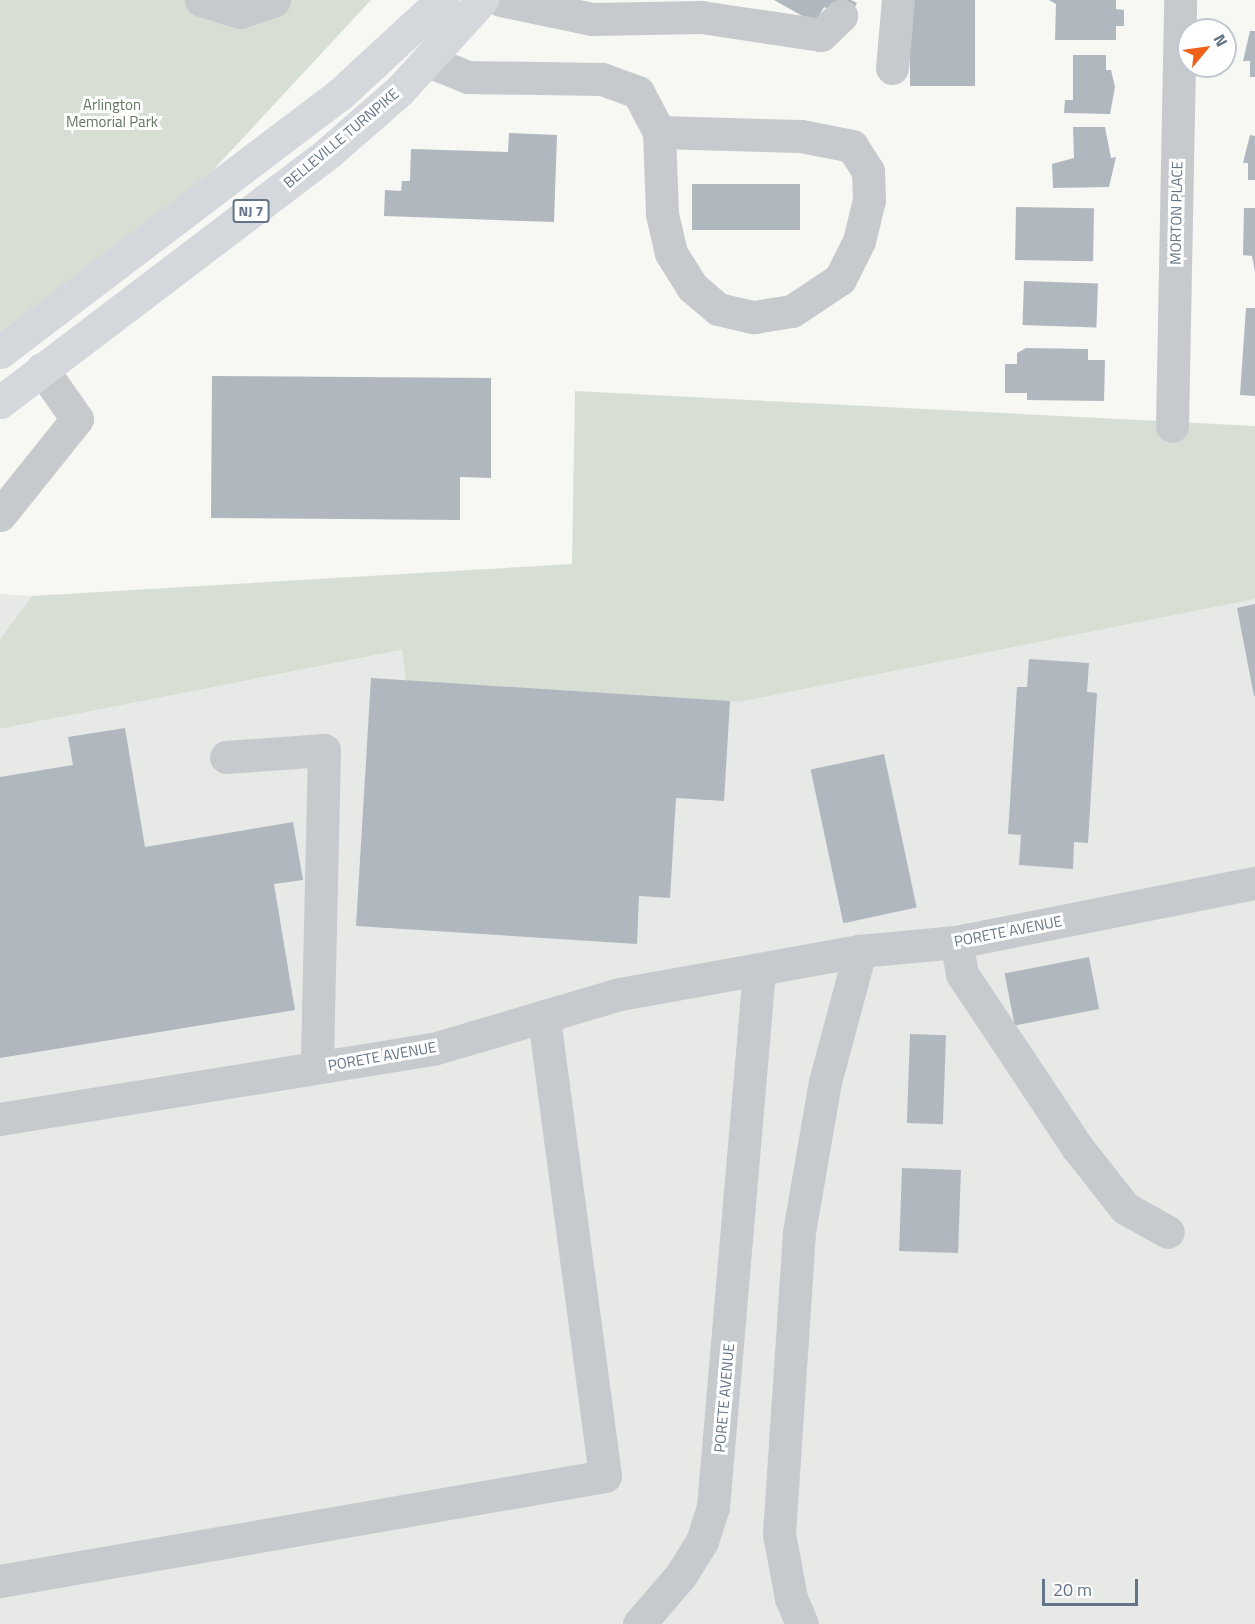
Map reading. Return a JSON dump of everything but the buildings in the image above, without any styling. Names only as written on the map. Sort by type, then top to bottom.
[{"type":"main road","name":"NJ 7","points":[[0,351],[339,95],[442,0]]},
{"type":"main road","name":"BELLEVILLE TURNPIKE","points":[[0,402],[329,152],[428,61],[482,0]]},
{"type":"street","points":[[201,0],[240,12],[274,0]]},
{"type":"street","points":[[501,0],[592,19],[606,5],[821,35],[841,16]]},
{"type":"street","points":[[892,69],[898,0]]},
{"type":"street","name":"MORTON PLACE","points":[[1173,426],[1180,0]]},
{"type":"street","points":[[428,61],[468,76],[616,81],[649,104],[659,132],[664,232],[680,271],[703,300],[735,315],[754,317],[809,304],[840,279],[859,241],[869,200],[868,171],[852,146],[801,136],[659,132]]},
{"type":"street","points":[[0,515],[77,419],[42,369]]},
{"type":"street","points":[[226,757],[324,750],[317,1067]]},
{"type":"street","name":"PORETE AVENUE","points":[[0,1119],[433,1048],[620,994],[860,951],[956,942],[1255,883]]},
{"type":"street","points":[[956,942],[962,974],[1077,1147],[1125,1208],[1168,1232]]},
{"type":"street","points":[[802,1624],[791,1598],[779,1534],[799,1232],[825,1082],[860,951]]},
{"type":"street","name":"PORETE AVENUE","points":[[639,1624],[681,1575],[702,1541],[713,1508],[759,970]]},
{"type":"street","points":[[0,1581],[605,1476],[544,1016]]},
{"type":"shaded area","points":[[0,594],[32,596],[0,639]]},
{"type":"shaded area","points":[[1255,599],[1255,1624],[0,1624],[0,729],[403,650],[406,681],[739,702]]},
{"type":"green space","name":"Arlington Memorial Park","points":[[0,0],[371,0],[191,194],[0,332]]},
{"type":"green space","points":[[575,391],[1255,426],[1255,599],[739,702],[406,681],[402,650],[0,729],[0,639],[32,596],[572,564]]}]
